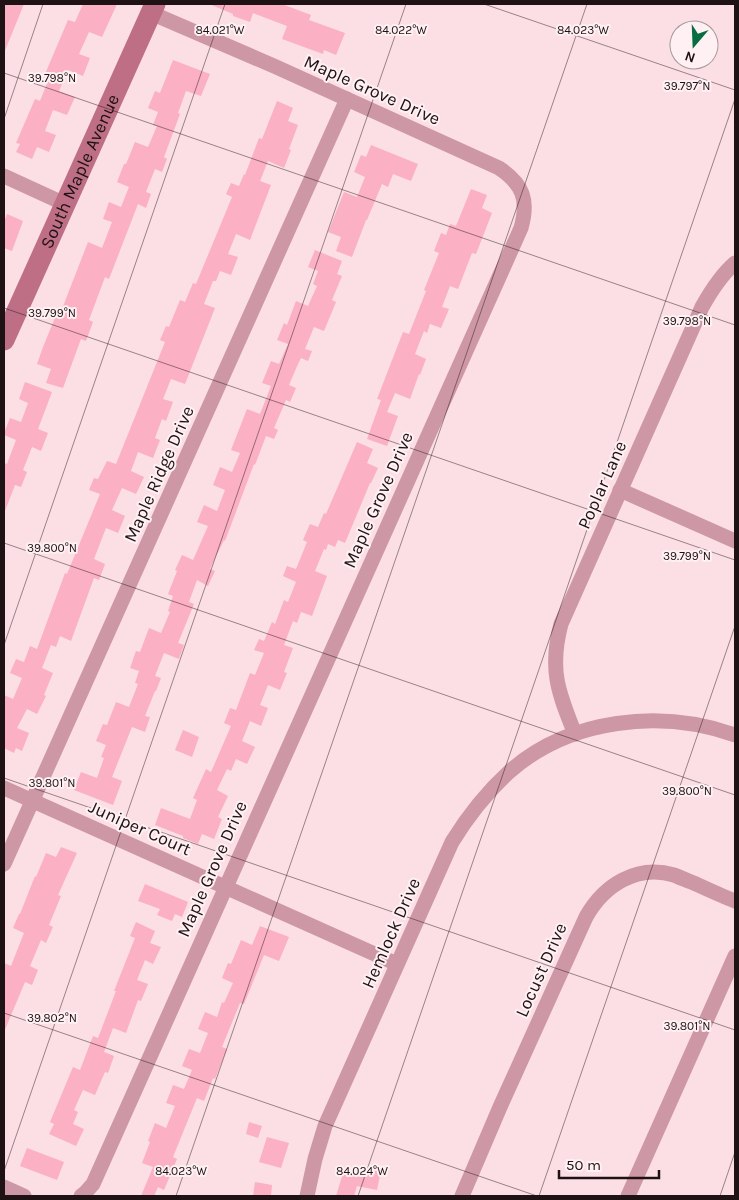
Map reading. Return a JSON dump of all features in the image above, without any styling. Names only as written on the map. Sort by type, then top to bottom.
[{"type":"main road","name":"South Maple Avenue","points":[[4,340],[153,8]]},
{"type":"street","name":"Maple Grove Drive","points":[[81,1196],[93,1184],[517,237],[525,209],[521,190],[514,180],[499,168],[153,8]]},
{"type":"street","name":"Maple Ridge Drive","points":[[4,864],[347,99]]},
{"type":"street","points":[[4,176],[65,204]]},
{"type":"street","name":"Poplar Lane","points":[[575,734],[562,704],[557,685],[555,663],[557,639],[561,624],[702,307],[709,293],[735,263]]},
{"type":"street","points":[[620,490],[735,541]]},
{"type":"street","name":"Hemlock Drive","points":[[306,1196],[325,1126],[452,842],[473,810],[489,791],[534,754],[575,734],[602,726],[651,720],[675,721],[702,725],[735,735]]},
{"type":"street","name":"Juniper Court","points":[[4,788],[397,964]]},
{"type":"street","name":"Locust Drive","points":[[462,1196],[586,917],[599,897],[627,878],[644,874],[662,873],[679,877],[735,901]]},
{"type":"street","points":[[628,1196],[735,956]]},
{"type":"street","points":[[4,1187],[24,1196]]},
{"type":"building","points":[[4,4],[24,4],[4,53]]},
{"type":"building","points":[[83,4],[117,4],[102,37],[89,32],[79,54],[90,58],[83,76],[68,70],[59,91],[75,97],[67,115],[53,110],[45,131],[56,135],[49,152],[37,147],[32,159],[16,152],[20,144],[16,143],[35,99],[40,101],[50,76],[45,74],[68,20],[75,22]]},
{"type":"building","points":[[209,4],[282,4],[311,15],[309,20],[345,33],[336,55],[324,50],[323,54],[282,39],[287,26],[253,13],[250,22]]},
{"type":"building","points":[[173,60],[210,74],[201,96],[186,91],[178,113],[180,114],[164,157],[167,159],[162,172],[155,169],[146,192],[151,194],[146,208],[138,204],[109,279],[105,277],[89,320],[93,322],[86,341],[81,339],[63,388],[46,383],[51,369],[37,364],[43,347],[59,308],[62,309],[88,242],[102,248],[112,222],[103,219],[109,202],[121,207],[129,187],[117,182],[135,142],[148,147],[157,126],[153,125],[158,112],[148,108],[155,91],[160,93]]},
{"type":"building","points":[[277,101],[293,108],[288,121],[298,125],[284,168],[268,161],[260,181],[271,185],[250,240],[236,234],[228,254],[238,257],[231,275],[220,271],[216,281],[213,281],[204,304],[215,308],[185,384],[171,379],[163,399],[173,402],[166,421],[162,419],[155,438],[160,440],[153,458],[138,452],[131,471],[144,477],[136,494],[122,488],[112,510],[125,516],[118,533],[106,528],[94,559],[105,564],[99,580],[94,578],[71,641],[60,636],[56,647],[51,645],[42,668],[53,673],[44,695],[46,696],[37,714],[27,709],[17,728],[29,733],[22,751],[16,748],[14,753],[4,748],[4,695],[13,699],[22,678],[10,673],[16,659],[24,662],[30,646],[37,649],[65,573],[67,574],[100,494],[89,490],[94,478],[98,479],[107,461],[116,464],[165,342],[160,340],[166,326],[169,327],[180,300],[185,302],[193,283],[196,284],[232,197],[226,194],[231,183],[239,186],[259,138],[262,139]]},
{"type":"building","points":[[371,145],[418,164],[411,181],[393,174],[388,187],[382,184],[352,257],[336,251],[341,237],[328,232],[344,192],[357,197],[365,177],[354,172],[361,155],[366,157]]},
{"type":"building","points":[[471,189],[487,195],[482,208],[492,213],[476,254],[472,253],[458,289],[450,286],[442,307],[449,309],[441,328],[430,324],[427,333],[424,331],[415,354],[426,359],[410,399],[395,393],[387,412],[398,416],[387,446],[367,439],[381,400],[377,399],[403,332],[409,334],[426,291],[424,290],[439,253],[434,251],[441,233],[446,235],[450,224],[456,226]]},
{"type":"building","points":[[7,214],[23,221],[12,251],[4,248],[4,222]]},
{"type":"building","points":[[315,250],[342,261],[337,274],[342,276],[332,300],[336,302],[324,331],[314,327],[305,349],[312,351],[308,361],[301,358],[298,364],[289,385],[296,388],[290,402],[286,400],[274,428],[278,430],[274,439],[266,436],[225,541],[210,569],[215,571],[208,586],[197,580],[189,602],[194,604],[178,643],[184,645],[179,659],[164,653],[155,676],[161,678],[145,716],[150,717],[145,732],[132,727],[112,777],[122,781],[113,805],[74,790],[81,772],[97,778],[104,758],[101,757],[106,745],[96,741],[103,724],[107,725],[116,702],[129,707],[138,684],[135,683],[139,671],[130,668],[136,651],[140,652],[149,628],[161,633],[170,612],[168,611],[173,596],[168,594],[177,571],[175,570],[182,555],[193,560],[208,526],[197,522],[204,505],[217,511],[225,490],[213,485],[220,467],[232,472],[240,453],[231,450],[247,409],[260,414],[271,386],[262,383],[271,361],[279,364],[288,344],[277,340],[284,323],[287,325],[296,301],[308,306],[317,286],[313,284],[318,271],[308,267]]},
{"type":"building","points":[[25,382],[52,392],[38,429],[48,433],[41,451],[32,447],[23,470],[27,472],[21,487],[15,485],[4,511],[4,463],[7,464],[16,440],[4,435],[4,433],[10,418],[21,422],[28,403],[19,399]]},
{"type":"building","points":[[357,442],[373,449],[367,463],[378,468],[345,543],[338,540],[335,547],[328,544],[326,550],[324,549],[315,571],[327,576],[312,616],[301,612],[297,623],[293,621],[284,645],[293,648],[284,672],[287,673],[280,690],[268,685],[260,705],[268,708],[261,726],[250,721],[242,741],[255,747],[247,764],[236,759],[231,771],[227,769],[217,790],[228,796],[218,817],[222,819],[214,839],[202,834],[198,844],[155,825],[161,808],[190,819],[197,800],[193,798],[206,769],[211,772],[231,726],[224,723],[230,708],[236,710],[250,673],[255,675],[264,653],[254,650],[259,639],[264,641],[272,622],[275,624],[284,600],[288,602],[296,582],[283,576],[287,566],[296,569],[307,542],[303,540],[310,524],[318,527],[324,513],[326,514]]},
{"type":"building","points":[[183,730],[199,737],[192,757],[175,750]]},
{"type":"building","points":[[61,847],[77,853],[58,895],[61,896],[49,925],[53,927],[46,943],[41,940],[30,966],[38,970],[32,985],[25,982],[4,1032],[4,963],[11,966],[24,933],[13,928],[46,853],[56,857]]},
{"type":"building","points":[[145,884],[188,902],[182,917],[175,914],[172,921],[157,915],[160,909],[138,901]]},
{"type":"building","points":[[136,922],[155,931],[150,943],[161,947],[153,964],[145,960],[137,980],[148,984],[141,1001],[138,1000],[126,1033],[113,1028],[104,1052],[114,1056],[108,1073],[105,1072],[95,1095],[83,1090],[74,1110],[78,1112],[73,1124],[84,1129],[76,1146],[49,1134],[54,1124],[50,1122],[73,1067],[80,1070],[93,1036],[98,1038],[135,938],[130,936]]},
{"type":"building","points":[[260,926],[289,937],[279,961],[264,955],[244,1004],[240,1003],[222,1047],[227,1049],[215,1079],[213,1078],[204,1101],[197,1098],[173,1157],[177,1159],[164,1190],[158,1187],[154,1196],[141,1196],[153,1167],[142,1163],[155,1123],[166,1128],[175,1106],[166,1103],[173,1085],[184,1089],[192,1070],[182,1066],[189,1049],[200,1053],[208,1033],[198,1029],[205,1012],[217,1017],[222,1002],[224,1003],[233,983],[222,978],[228,963],[231,964],[241,940],[252,945]]},
{"type":"building","points":[[249,1122],[262,1126],[258,1138],[246,1134]]},
{"type":"building","points":[[267,1137],[289,1143],[281,1168],[259,1162]]},
{"type":"building","points":[[27,1148],[64,1162],[57,1180],[20,1166]]},
{"type":"building","points":[[365,1167],[381,1170],[377,1190],[357,1186],[354,1196],[336,1196],[344,1170],[363,1176]]},
{"type":"building","points":[[255,1182],[272,1185],[271,1196],[253,1196]]}]
